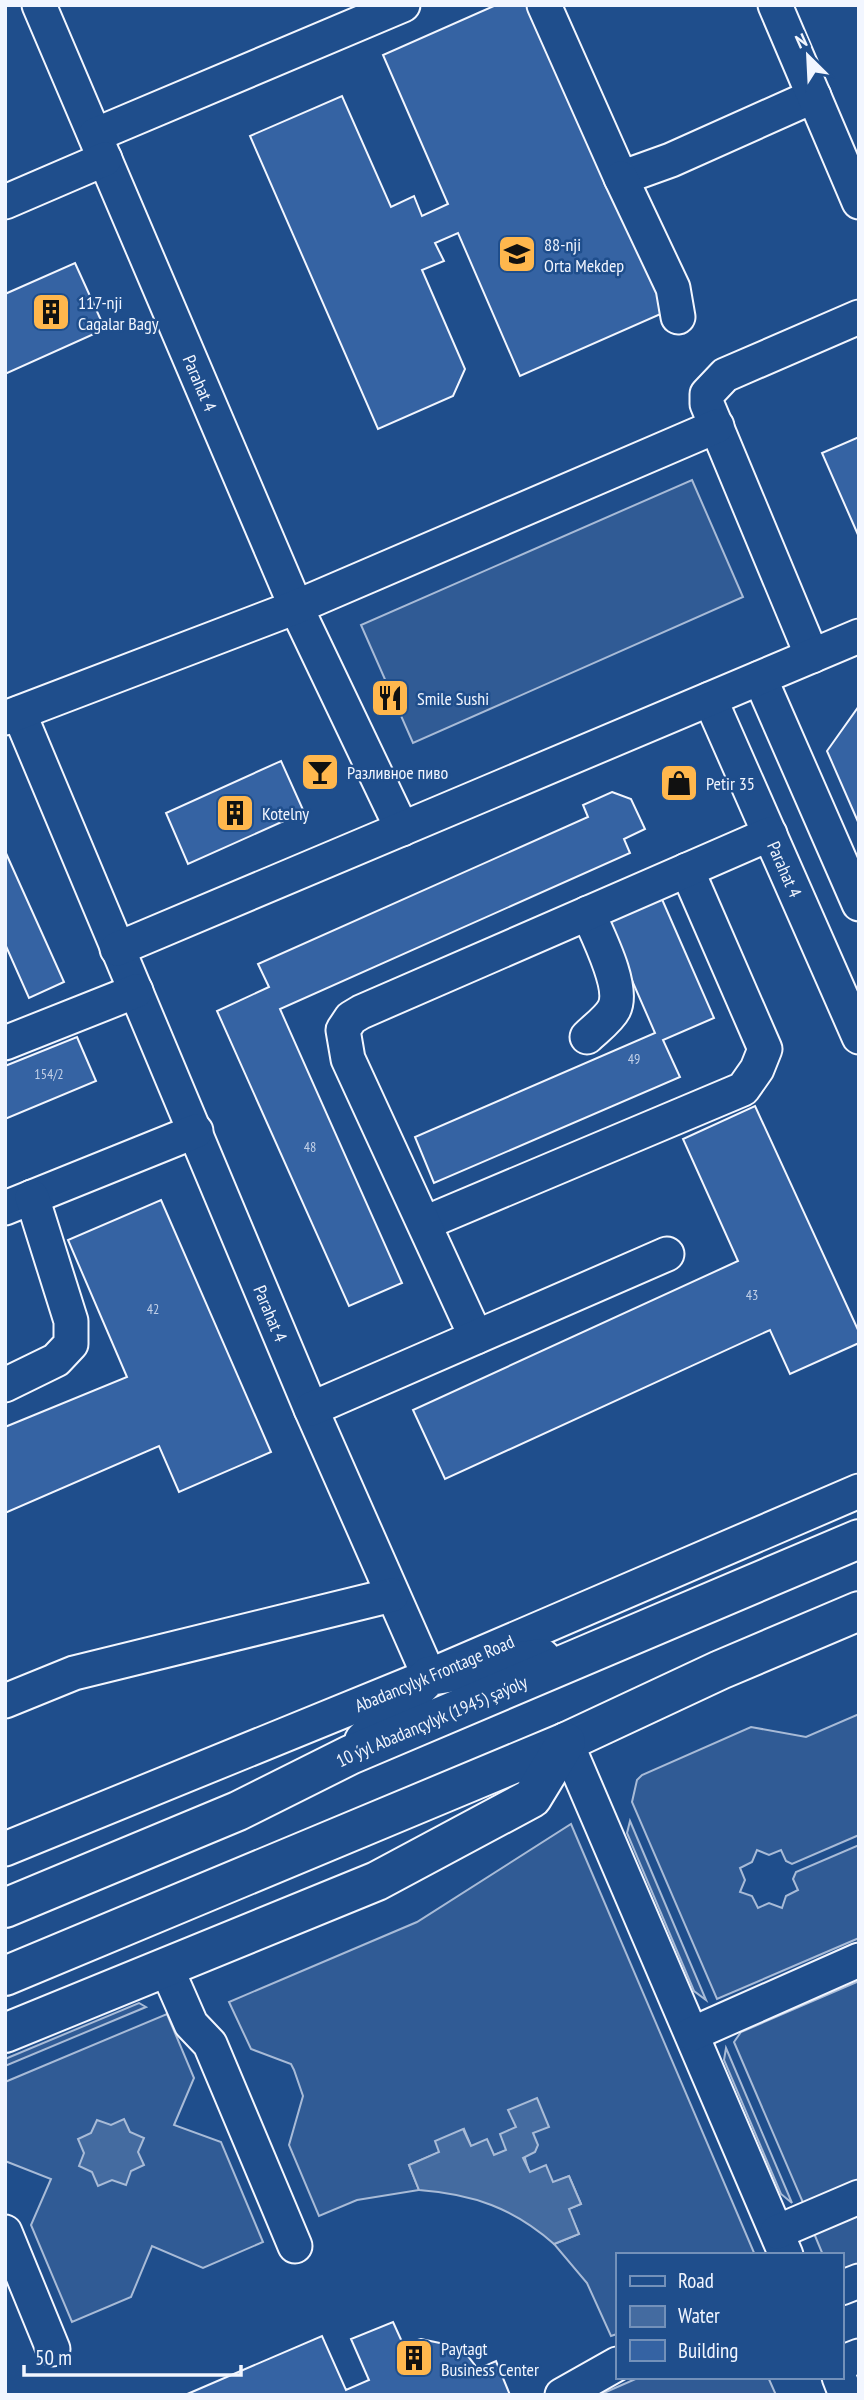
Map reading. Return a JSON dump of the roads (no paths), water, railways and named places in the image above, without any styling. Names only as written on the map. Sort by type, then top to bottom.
[{"type":"main road","name":"10 ýyl Abadançylyk (1945) şaýoly","points":[[5,1908],[238,1811],[349,1755],[859,1539]]},
{"type":"main road","points":[[5,1976],[566,1742],[720,1670],[859,1611]]},
{"type":"main road","points":[[349,1755],[429,1676],[599,1649]]},
{"type":"main road","points":[[5,2033],[377,1881],[532,1798],[566,1742]]},
{"type":"street","name":"Parahat 4","points":[[39,5],[296,607],[402,829]]},
{"type":"street","points":[[5,202],[100,147],[403,5]]},
{"type":"street","points":[[544,5],[673,288],[678,317]]},
{"type":"street","points":[[775,5],[859,202]]},
{"type":"street","points":[[621,178],[671,160],[814,96]]},
{"type":"street","points":[[812,656],[707,404],[707,394],[725,375],[859,317]]},
{"type":"street","name":"Parahat 4","points":[[429,1676],[311,1409],[136,991],[12,716],[296,607],[717,426]]},
{"type":"street","points":[[117,949],[859,636]]},
{"type":"street","points":[[760,678],[859,904]]},
{"type":"street","name":"Parahat 4","points":[[710,699],[859,1037]]},
{"type":"street","points":[[477,1337],[348,1059],[343,1030],[351,1018],[361,1012],[770,834]]},
{"type":"street","points":[[425,1223],[743,1089],[765,1049],[687,870]]},
{"type":"street","points":[[587,1037],[614,1009],[617,997],[616,984],[588,913]]},
{"type":"street","points":[[5,1043],[136,991]]},
{"type":"street","points":[[5,1385],[56,1360],[71,1344],[71,1321],[19,1203],[196,1131]]},
{"type":"street","points":[[311,1409],[667,1254]]},
{"type":"street","name":"Abadancylyk Frontage Road","points":[[5,1849],[429,1676],[859,1490]]},
{"type":"street","points":[[5,1701],[74,1674],[392,1595]]},
{"type":"street","points":[[566,1742],[781,2243],[859,2197]]},
{"type":"street","points":[[692,2034],[859,1960]]},
{"type":"street","points":[[166,1967],[191,2024],[210,2044],[295,2246]]},
{"type":"street","points":[[5,2232],[53,2349]]},
{"type":"street","points":[[562,2395],[616,2365]]},
{"type":"water","points":[[537,2098],[549,2127],[533,2133],[538,2145],[535,2152],[523,2158],[530,2172],[546,2165],[553,2182],[569,2176],[581,2204],[569,2209],[579,2234],[554,2244],[523,2221],[491,2205],[457,2195],[419,2190],[409,2165],[439,2152],[435,2141],[463,2129],[471,2146],[487,2139],[494,2155],[506,2150],[500,2134],[516,2127],[508,2110]]},
{"type":"water","points":[[124,2119],[130,2132],[144,2138],[138,2152],[144,2165],[131,2171],[126,2185],[112,2180],[98,2186],[92,2172],[79,2166],[84,2153],[78,2139],[91,2133],[97,2120],[111,2125]]},
{"type":"place","name":"88-nji Orta Mekdep","points":[[517,254]]},
{"type":"place","name":"117-nji Cagalar Bagy","points":[[51,312]]},
{"type":"place","name":"Smile Sushi","points":[[390,698]]},
{"type":"place","name":"Разливное пиво","points":[[320,772]]},
{"type":"place","name":"Petir 35","points":[[679,783]]},
{"type":"place","name":"Kotelny","points":[[235,813]]},
{"type":"place","name":"Paytagt Business Center","points":[[414,2358]]}]
